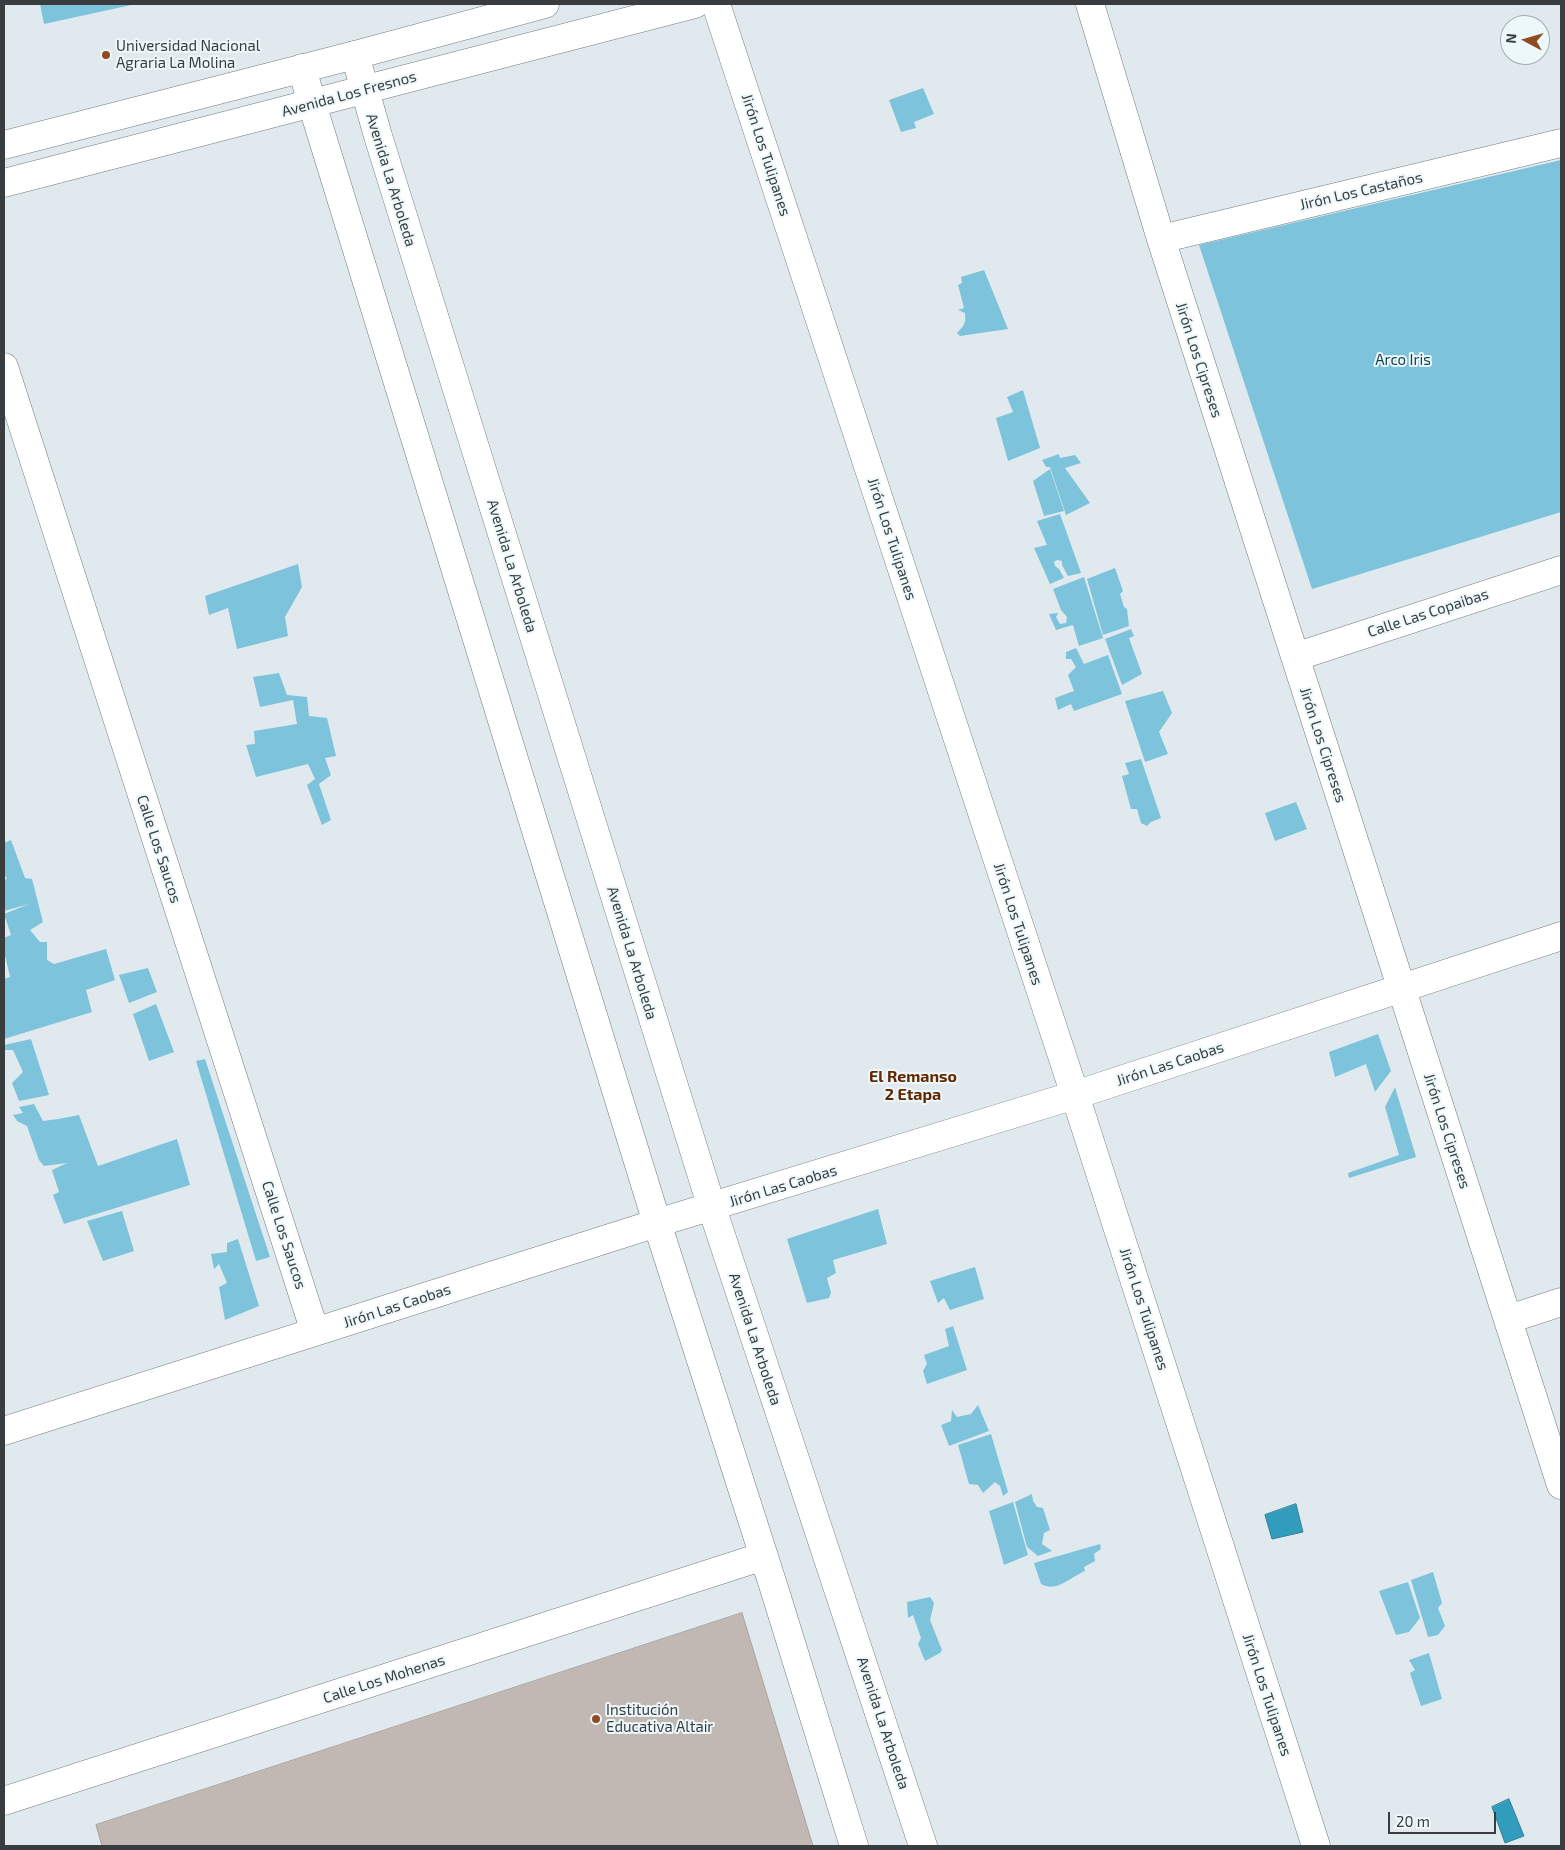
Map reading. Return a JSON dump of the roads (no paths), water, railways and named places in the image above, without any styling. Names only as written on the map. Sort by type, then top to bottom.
[{"type":"street","points":[[4,145],[545,4]]},
{"type":"street","name":"Avenida Los Fresnos","points":[[4,183],[695,4]]},
{"type":"street","name":"Jirón Los Tulipanes","points":[[716,4],[1075,1095],[1316,1846]]},
{"type":"street","name":"Jirón Los Cipreses","points":[[1090,4],[1161,238],[1561,1485]]},
{"type":"street","name":"Avenida La Arboleda","points":[[355,55],[364,90],[712,1208],[923,1846]]},
{"type":"street","points":[[302,68],[657,1223],[764,1556],[854,1846]]},
{"type":"street","name":"Jirón Los Castaños","points":[[1161,238],[1561,143]]},
{"type":"street","name":"Calle Los Saucos","points":[[4,367],[315,1332]]},
{"type":"street","name":"Calle Las Copaibas","points":[[1295,657],[1561,570]]},
{"type":"street","name":"Jirón Las Caobas","points":[[4,1431],[657,1223],[712,1208],[1075,1095],[1561,936]]},
{"type":"street","points":[[1509,1319],[1561,1302]]},
{"type":"street","name":"Calle Los Mohenas","points":[[4,1801],[764,1556]]},
{"type":"place","name":"Universidad Nacional Agraria La Molina","points":[[106,55]]},
{"type":"place","name":"Institución Educativa Altair","points":[[596,1719]]},
{"type":"district","name":"El Remanso 2 Etapa","points":[[913,1086]]},
{"type":"park label","name":"Arco Iris","points":[[1403,360]]}]
